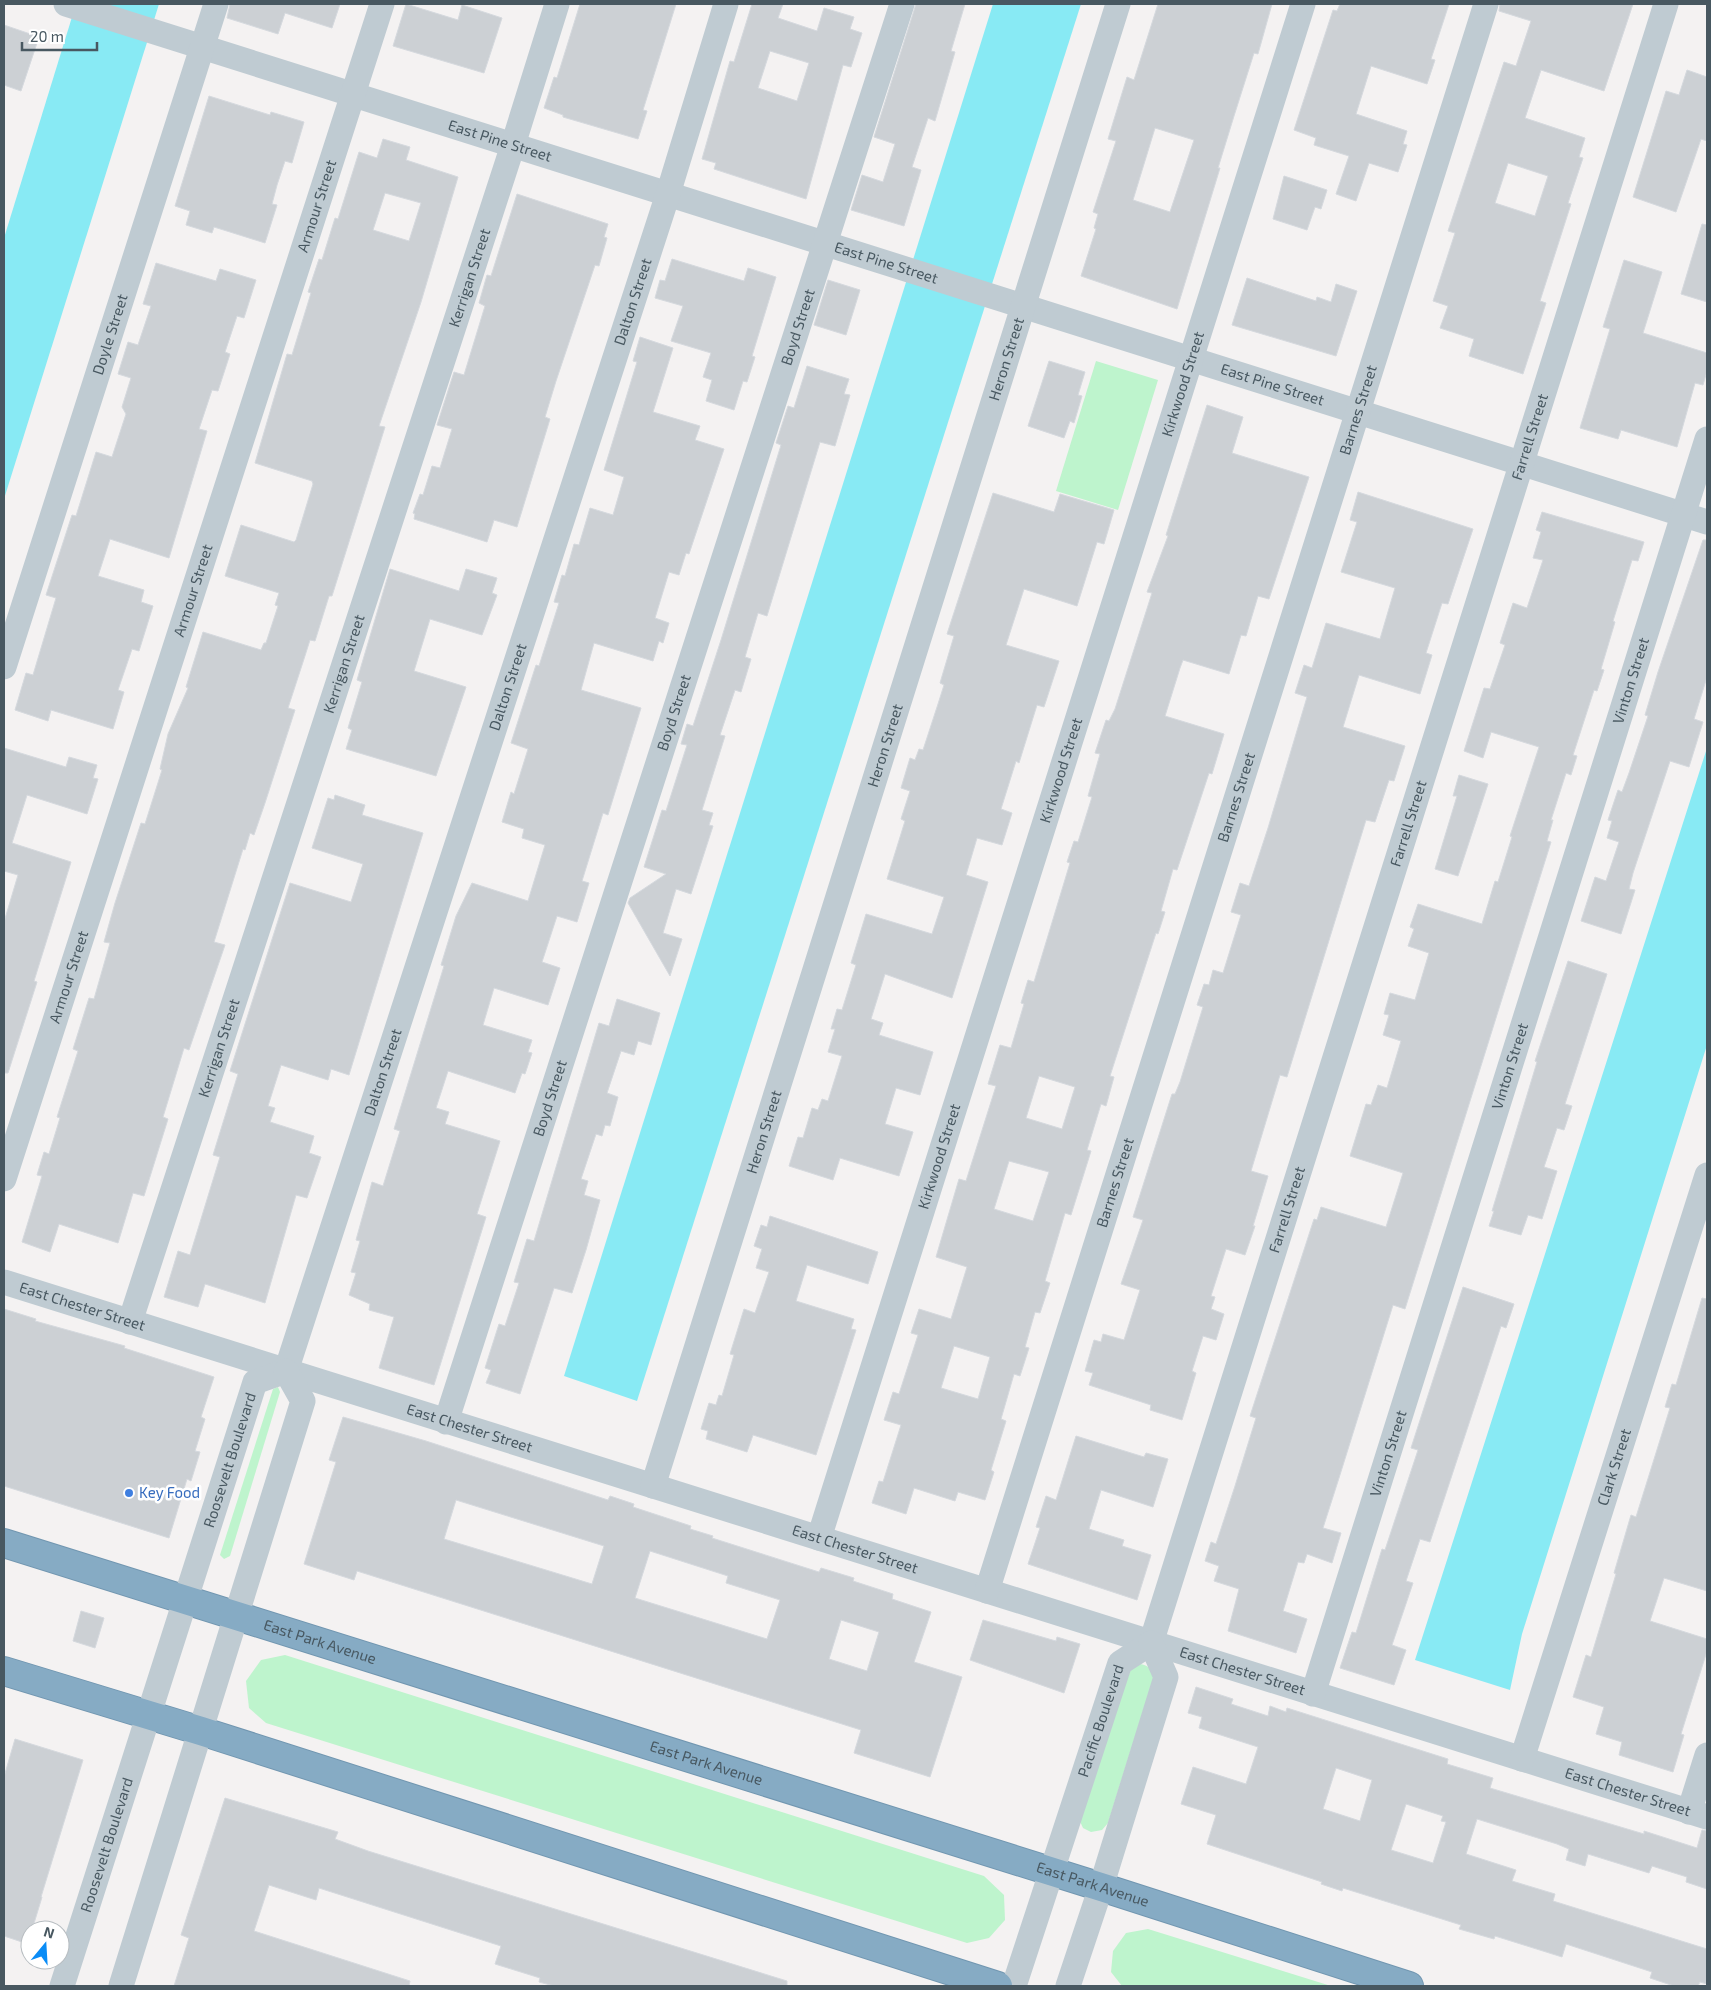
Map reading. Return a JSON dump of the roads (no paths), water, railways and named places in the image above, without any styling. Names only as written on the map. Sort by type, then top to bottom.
[{"type":"highway","name":"East Park Avenue","points":[[4,1543],[1102,1887],[1410,1986]]},
{"type":"highway","points":[[4,1671],[201,1731],[998,1986]]},
{"type":"street","name":"East Pine Street","points":[[66,4],[1707,522]]},
{"type":"street","name":"Doyle Street","points":[[4,667],[216,4]]},
{"type":"street","name":"Armour Street","points":[[4,1179],[382,4]]},
{"type":"street","name":"Kerrigan Street","points":[[130,1322],[514,145],[557,4]]},
{"type":"street","name":"Dalton Street","points":[[286,1371],[668,194],[726,4]]},
{"type":"street","name":"Boyd Street","points":[[446,1422],[902,4]]},
{"type":"street","name":"Heron Street","points":[[653,1486],[1014,303],[1118,4]]},
{"type":"street","name":"Kirkwood Street","points":[[819,1538],[1303,4]]},
{"type":"street","name":"Barnes Street","points":[[987,1591],[1486,4]]},
{"type":"street","name":"Farrell Street","points":[[1151,1643],[1666,4]]},
{"type":"street","name":"Vinton Street","points":[[1314,1694],[1707,439]]},
{"type":"street","name":"Clark Street","points":[[1522,1759],[1707,1175]]},
{"type":"street","name":"East Chester Street","points":[[4,1282],[1698,1815]]},
{"type":"street","name":"Roosevelt Boulevard","points":[[62,1986],[255,1382],[286,1371]]},
{"type":"street","points":[[121,1986],[303,1401],[286,1371]]},
{"type":"street","points":[[1068,1986],[1102,1887],[1166,1677],[1151,1643]]},
{"type":"street","name":"Pacific Boulevard","points":[[1014,1986],[1050,1871],[1120,1662],[1151,1643]]},
{"type":"street","points":[[1698,1815],[1707,1755]]},
{"type":"water","points":[[76,4],[159,4],[4,499],[4,238]]},
{"type":"water","points":[[993,4],[1081,4],[637,1401],[564,1376]]},
{"type":"water","points":[[1707,748],[1707,1045],[1522,1634],[1510,1690],[1415,1660]]},
{"type":"place","name":"Key Food","points":[[129,1493]]}]
